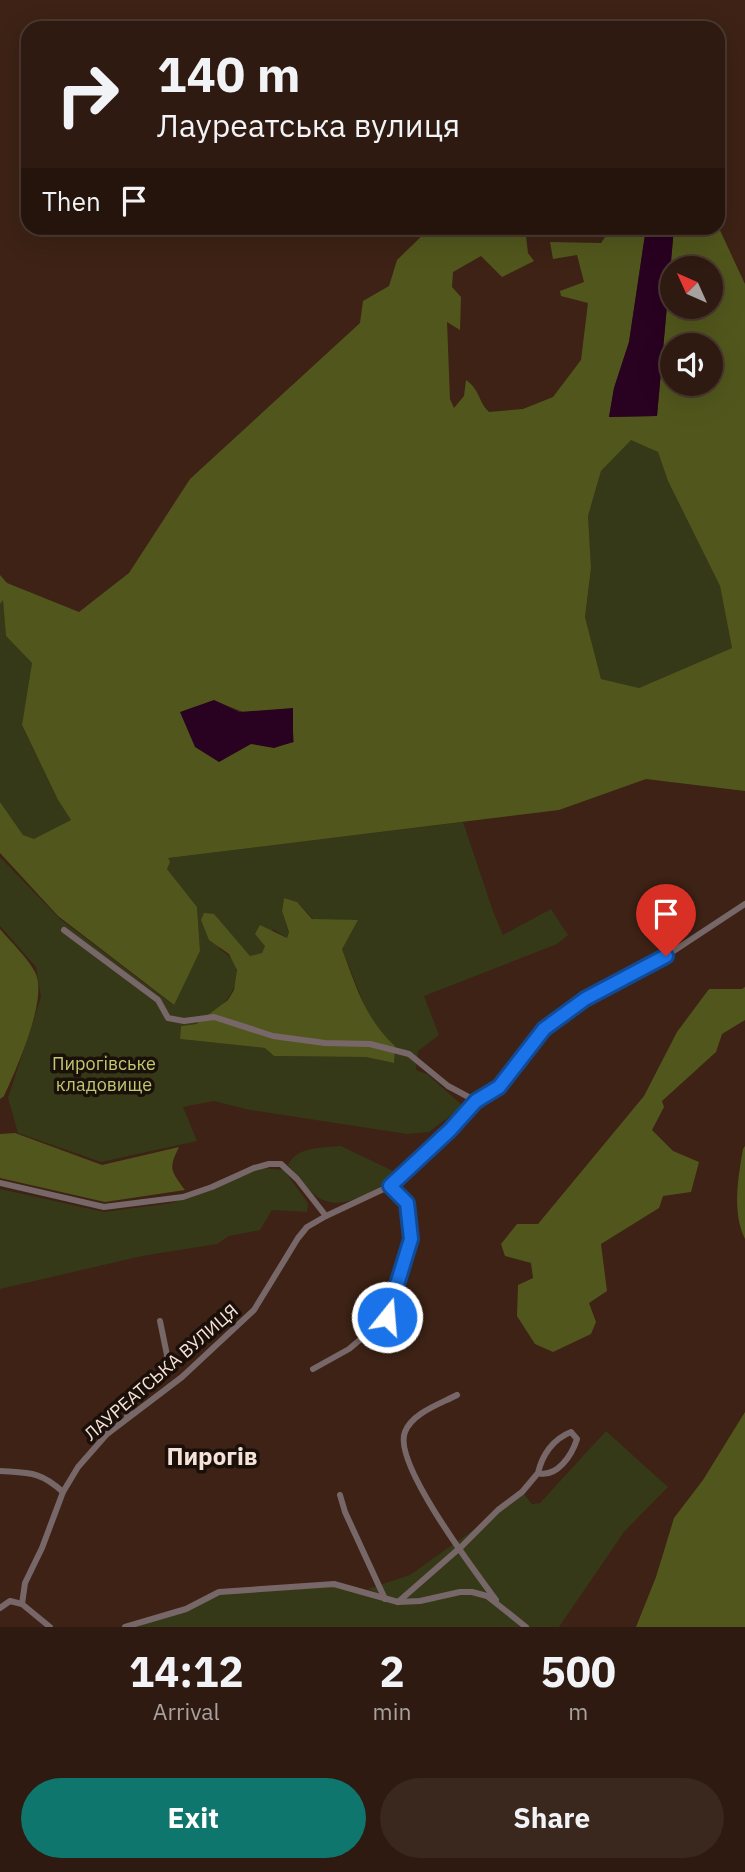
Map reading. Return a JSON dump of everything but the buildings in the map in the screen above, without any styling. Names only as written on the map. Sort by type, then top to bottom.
[{"type":"street","name":"ЛАУРЕАТСЬКА ВУЛИЦЯ","points":[[22,1604],[25,1583],[42,1548],[63,1492],[85,1459],[107,1434],[182,1377],[254,1310],[307,1227],[390,1186],[450,1130],[476,1101],[499,1087],[544,1029],[564,1013],[666,956],[745,904]]},
{"type":"street","points":[[64,930],[158,1000],[168,1018],[184,1021],[214,1017],[273,1036],[325,1043],[370,1044],[409,1054],[448,1086],[476,1101]]},
{"type":"street","points":[[0,1183],[104,1207],[183,1197],[254,1168],[281,1164],[292,1173],[326,1216]]},
{"type":"street","points":[[313,1369],[349,1349],[387,1317],[411,1239],[407,1203],[390,1186]]},
{"type":"street","points":[[127,1418],[133,1401],[164,1376],[167,1356],[160,1321]]},
{"type":"street","points":[[457,1395],[413,1419],[404,1433],[404,1448],[410,1467],[457,1548],[501,1606]]},
{"type":"street","points":[[398,1602],[498,1510],[523,1492],[538,1473],[541,1459],[560,1436],[570,1432],[577,1438],[573,1451],[554,1472],[546,1475],[538,1473]]},
{"type":"street","points":[[0,1471],[36,1473],[50,1480],[63,1492]]},
{"type":"street","points":[[341,1495],[345,1512],[385,1599]]},
{"type":"street","points":[[125,1627],[186,1609],[219,1592],[334,1584],[398,1602],[472,1592],[487,1596],[526,1627]]},
{"type":"street","points":[[0,1608],[10,1601],[22,1604],[50,1627]]},
{"type":"green space","points":[[423,235],[526,235],[528,253],[534,261],[502,277],[481,256],[453,272],[452,287],[461,297],[460,330],[447,322],[450,399],[454,408],[464,396],[466,380],[489,412],[523,409],[553,397],[581,360],[588,303],[561,296],[560,291],[584,282],[577,255],[553,259],[550,242],[601,243],[606,235],[645,235],[629,342],[614,388],[609,417],[657,416],[660,383],[660,396],[723,396],[723,333],[665,333],[666,319],[723,319],[723,256],[671,256],[673,235],[722,235],[745,284],[745,791],[646,779],[559,810],[168,858],[170,862],[167,869],[197,907],[200,951],[174,1005],[58,916],[0,853],[0,802],[23,835],[34,839],[71,820],[58,800],[22,725],[32,663],[6,636],[3,600],[0,604],[0,575],[7,583],[79,612],[129,573],[190,479],[360,323],[363,301],[389,286],[397,260]],"holes":[[[631,440],[658,452],[668,481],[720,586],[732,648],[639,688],[601,679],[585,617],[591,568],[588,516],[601,471]],[[213,700],[293,732],[294,742],[278,746],[255,743],[239,731]]]},
{"type":"green space","points":[[631,439],[658,452],[668,481],[720,586],[732,648],[639,688],[601,679],[585,617],[591,568],[588,516],[601,471]]},
{"type":"green space","points":[[3,598],[6,636],[32,663],[22,726],[58,800],[71,820],[35,840],[23,835],[0,802],[0,604]]},
{"type":"green space","name":"Пирогівське кладовище","points":[[463,822],[503,935],[551,909],[568,935],[557,944],[424,996],[439,1035],[418,1051],[416,1070],[427,1074],[463,1106],[429,1132],[407,1134],[250,1110],[214,1101],[183,1107],[197,1141],[101,1162],[18,1133],[8,1098],[41,997],[36,967],[0,926],[0,857],[60,919],[173,1005],[200,951],[197,907],[167,869],[168,858]],"holes":[[[284,898],[297,902],[342,949],[369,1017],[380,1033],[395,1046],[393,1063],[366,1057],[274,1056],[266,1048],[180,1039],[181,1026],[195,1024],[208,1017],[227,1000],[233,989],[237,978],[236,968],[230,958],[219,949],[223,926],[250,956],[262,953],[273,929],[287,938],[289,933],[282,911]]]},
{"type":"green space","points":[[284,898],[297,902],[312,919],[358,920],[342,949],[369,1013],[395,1046],[394,1063],[366,1057],[274,1056],[265,1048],[180,1039],[181,1026],[196,1024],[228,1000],[234,990],[237,970],[229,954],[209,940],[201,920],[204,913],[214,914],[250,956],[262,953],[265,946],[255,934],[260,925],[287,938],[289,932],[282,911]]},
{"type":"green space","points":[[0,929],[35,972],[38,998],[23,1052],[4,1096],[0,1099]]},
{"type":"green space","points":[[745,987],[745,1020],[722,1034],[716,1052],[662,1101],[664,1107],[652,1130],[673,1151],[699,1162],[691,1192],[663,1196],[659,1208],[601,1244],[607,1291],[589,1303],[596,1322],[591,1334],[553,1352],[535,1344],[517,1316],[518,1285],[533,1278],[531,1263],[505,1256],[501,1244],[517,1224],[538,1224],[644,1096],[677,1032],[709,989]]},
{"type":"green space","points":[[15,1133],[102,1165],[179,1147],[172,1165],[185,1190],[105,1202],[0,1178],[0,1134]]},
{"type":"green space","points":[[341,1146],[395,1172],[393,1180],[357,1198],[338,1203],[328,1202],[311,1191],[288,1165],[297,1154],[304,1151]]},
{"type":"green space","points":[[745,1146],[745,1239],[738,1218],[737,1195]]},
{"type":"green space","points":[[262,1168],[284,1170],[308,1203],[307,1212],[272,1210],[260,1230],[229,1236],[217,1244],[142,1256],[0,1289],[0,1189],[104,1212],[172,1203]]},
{"type":"green space","points":[[745,1412],[745,1627],[636,1627],[656,1577],[674,1518],[703,1480]]},
{"type":"green space","points":[[606,1431],[668,1487],[624,1532],[559,1627],[125,1627],[186,1609],[219,1592],[334,1584],[390,1599],[368,1589],[410,1575],[524,1494],[532,1504],[540,1503]]},
{"type":"shaded area","points":[[645,235],[673,235],[671,256],[660,256],[660,319],[666,319],[665,333],[660,333],[657,416],[609,417],[614,388],[629,342]]},
{"type":"shaded area","points":[[214,700],[239,712],[293,708],[293,742],[274,748],[251,744],[219,762],[195,747],[180,712]]},
{"type":"district","name":"Пирогів","points":[[212,1456]]},
{"type":"route","points":[[387,1317],[411,1239],[407,1203],[390,1186],[425,1155],[476,1101],[499,1087],[544,1029],[585,999],[666,956]]}]
